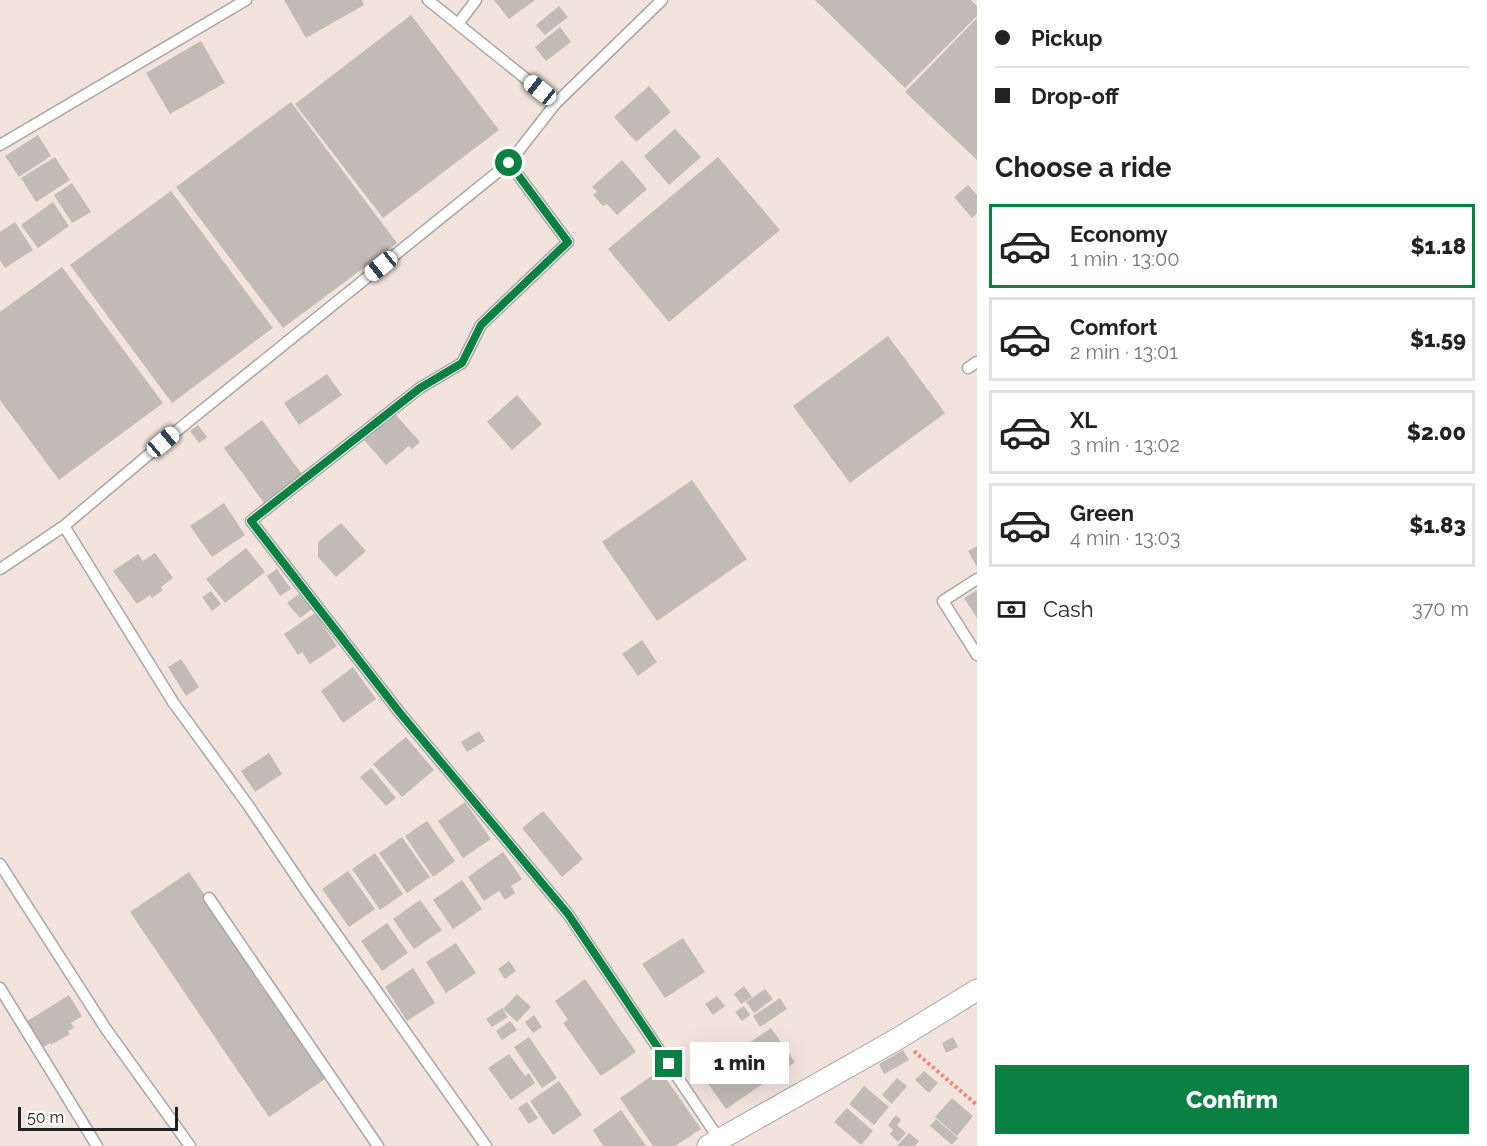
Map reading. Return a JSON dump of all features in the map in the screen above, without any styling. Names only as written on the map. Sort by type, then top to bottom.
[{"type":"street","points":[[713,1143],[899,1038],[977,990]]},
{"type":"lane","points":[[0,145],[246,0]]},
{"type":"lane","points":[[428,0],[556,103]]},
{"type":"lane","points":[[458,24],[476,0]]},
{"type":"lane","points":[[0,569],[64,526],[179,429],[509,163],[556,103],[662,0]]},
{"type":"lane","points":[[509,163],[568,242],[481,325],[462,363],[420,388],[251,521],[400,713],[568,914],[713,1143]]},
{"type":"lane","points":[[64,526],[173,702],[248,805],[486,1146]]},
{"type":"lane","points":[[977,579],[943,601],[977,655]]},
{"type":"lane","points":[[0,864],[106,1029],[190,1146]]},
{"type":"lane","points":[[209,898],[378,1146]]},
{"type":"lane","points":[[0,988],[97,1146]]},
{"type":"path","points":[[899,1038],[977,1105]]},
{"type":"shaded area","points":[[0,0],[977,0],[977,1146],[0,1146]]},
{"type":"building","points":[[284,0],[362,0],[364,5],[306,38]]},
{"type":"building","points":[[494,0],[535,0],[509,19]]},
{"type":"building","points":[[815,0],[971,0],[977,6],[977,16],[905,88]]},
{"type":"building","points":[[559,6],[568,17],[545,35],[536,25]]},
{"type":"building","points":[[411,15],[499,130],[383,218],[295,104]]},
{"type":"building","points":[[977,18],[977,160],[905,92]]},
{"type":"building","points":[[560,27],[571,42],[546,61],[535,47]]},
{"type":"building","points":[[201,41],[225,83],[170,114],[146,73]]},
{"type":"building","points":[[649,86],[671,112],[636,142],[614,117]]},
{"type":"building","points":[[291,102],[397,243],[283,328],[176,187]]},
{"type":"building","points":[[675,129],[701,157],[669,185],[644,156]]},
{"type":"building","points":[[38,135],[51,156],[19,177],[5,156]]},
{"type":"building","points":[[55,157],[70,180],[36,202],[21,178]]},
{"type":"building","points":[[718,157],[780,230],[669,322],[608,249]]},
{"type":"building","points":[[622,160],[647,189],[617,215],[607,204],[603,206],[593,195],[597,192],[592,187]]},
{"type":"building","points":[[72,183],[91,212],[72,223],[54,195]]},
{"type":"building","points":[[968,185],[977,195],[977,213],[972,218],[954,197]]},
{"type":"building","points":[[171,191],[273,328],[172,403],[70,265]]},
{"type":"building","points":[[53,202],[69,226],[38,248],[21,225]]},
{"type":"building","points":[[15,222],[33,250],[5,268],[0,260],[0,232]]},
{"type":"building","points":[[62,267],[163,403],[59,480],[0,400],[0,312]]},
{"type":"building","points":[[888,336],[945,413],[850,483],[793,406]]},
{"type":"building","points":[[327,374],[342,395],[299,425],[284,403]]},
{"type":"building","points":[[517,395],[542,424],[512,450],[487,422]]},
{"type":"building","points":[[395,414],[420,442],[412,449],[409,446],[386,465],[364,440]]},
{"type":"building","points":[[262,420],[302,474],[264,503],[224,448]]},
{"type":"building","points":[[198,425],[207,437],[199,443],[190,431]]},
{"type":"building","points":[[692,480],[747,559],[657,621],[602,542]]},
{"type":"building","points":[[224,503],[245,535],[212,557],[190,526]]},
{"type":"building","points":[[341,523],[366,551],[336,577],[318,557],[318,542]]},
{"type":"building","points":[[977,546],[977,567],[968,551]]},
{"type":"building","points":[[246,548],[265,572],[225,603],[206,579]]},
{"type":"building","points":[[155,553],[173,578],[152,598],[150,595],[137,604],[113,571],[138,554],[143,561]]},
{"type":"building","points":[[277,569],[291,589],[280,596],[267,576]]},
{"type":"building","points":[[977,590],[977,618],[964,598]]},
{"type":"building","points":[[211,591],[221,604],[212,611],[202,597]]},
{"type":"building","points":[[299,594],[312,609],[300,618],[287,603]]},
{"type":"building","points":[[315,613],[337,646],[310,664],[302,652],[298,655],[284,634]]},
{"type":"building","points":[[642,640],[657,662],[638,676],[622,654]]},
{"type":"building","points":[[181,659],[199,687],[186,696],[168,667]]},
{"type":"building","points":[[353,667],[376,699],[343,723],[321,691]]},
{"type":"building","points":[[479,731],[485,741],[467,752],[461,742]]},
{"type":"building","points":[[406,737],[434,770],[402,797],[373,764]]},
{"type":"building","points":[[269,753],[282,774],[255,792],[241,771]]},
{"type":"building","points":[[371,768],[396,798],[386,806],[360,777]]},
{"type":"building","points":[[465,802],[491,839],[463,858],[438,821]]},
{"type":"building","points":[[543,811],[583,859],[562,877],[522,828]]},
{"type":"building","points":[[427,821],[455,861],[433,877],[405,836]]},
{"type":"building","points":[[402,837],[430,877],[407,893],[379,853]]},
{"type":"building","points":[[503,852],[522,879],[511,886],[515,893],[505,900],[499,891],[484,901],[468,877]]},
{"type":"building","points":[[375,853],[403,894],[380,910],[352,869]]},
{"type":"building","points":[[348,871],[375,909],[349,927],[322,889]]},
{"type":"building","points":[[189,872],[328,1077],[269,1117],[130,912]]},
{"type":"building","points":[[462,880],[482,909],[453,929],[433,900]]},
{"type":"building","points":[[420,900],[442,930],[414,949],[393,919]]},
{"type":"building","points":[[387,923],[408,953],[382,971],[361,941]]},
{"type":"building","points":[[683,938],[705,972],[665,998],[642,964]]},
{"type":"building","points":[[456,943],[476,973],[446,993],[426,962]]},
{"type":"building","points":[[509,961],[516,971],[505,979],[498,969]]},
{"type":"building","points":[[413,968],[435,1003],[407,1021],[385,987]]},
{"type":"building","points":[[585,979],[636,1052],[601,1076],[563,1023],[568,1020],[555,1001]]},
{"type":"building","points":[[744,986],[752,997],[741,1004],[734,994]]},
{"type":"building","points":[[765,989],[773,999],[754,1013],[746,1002]]},
{"type":"building","points":[[517,994],[531,1007],[517,1022],[503,1009]]},
{"type":"building","points":[[69,995],[82,1016],[71,1023],[74,1028],[68,1031],[70,1034],[42,1048],[26,1022]]},
{"type":"building","points":[[717,996],[725,1006],[713,1015],[705,1004]]},
{"type":"building","points":[[780,998],[787,1009],[760,1027],[753,1016]]},
{"type":"building","points":[[744,1006],[750,1015],[742,1021],[735,1012]]},
{"type":"building","points":[[502,1008],[508,1017],[492,1027],[486,1019]]},
{"type":"building","points":[[534,1015],[542,1027],[533,1033],[525,1022]]},
{"type":"building","points":[[510,1021],[517,1030],[502,1040],[496,1031]]},
{"type":"building","points":[[771,1028],[795,1062],[726,1109],[702,1075]]},
{"type":"building","points":[[529,1037],[557,1078],[542,1088],[514,1047]]},
{"type":"building","points":[[953,1037],[958,1047],[946,1053],[942,1043]]},
{"type":"building","points":[[903,1050],[909,1060],[884,1074],[879,1064]]},
{"type":"building","points":[[509,1054],[525,1076],[529,1073],[535,1083],[511,1100],[488,1068]]},
{"type":"building","points":[[660,1070],[701,1129],[675,1146],[653,1146],[620,1098]]},
{"type":"building","points":[[924,1071],[938,1083],[929,1093],[915,1080]]},
{"type":"building","points":[[897,1078],[907,1086],[892,1104],[882,1095]]},
{"type":"building","points":[[559,1081],[582,1115],[553,1135],[530,1101]]},
{"type":"building","points":[[864,1086],[889,1107],[874,1125],[849,1104]]},
{"type":"building","points":[[952,1098],[973,1116],[957,1136],[935,1117]]},
{"type":"building","points":[[527,1102],[538,1118],[529,1124],[518,1108]]},
{"type":"building","points":[[847,1108],[873,1131],[861,1145],[834,1122]]},
{"type":"building","points":[[621,1110],[646,1146],[603,1146],[593,1130]]},
{"type":"building","points":[[896,1115],[901,1120],[897,1125],[906,1133],[898,1142],[890,1134],[893,1130],[888,1125]]},
{"type":"building","points":[[936,1119],[958,1138],[952,1145],[930,1126]]},
{"type":"building","points":[[909,1133],[919,1141],[915,1146],[897,1146]]},
{"type":"route","points":[[509,163],[568,242],[481,325],[462,363],[420,388],[251,521],[400,713],[568,914],[669,1064]]}]
